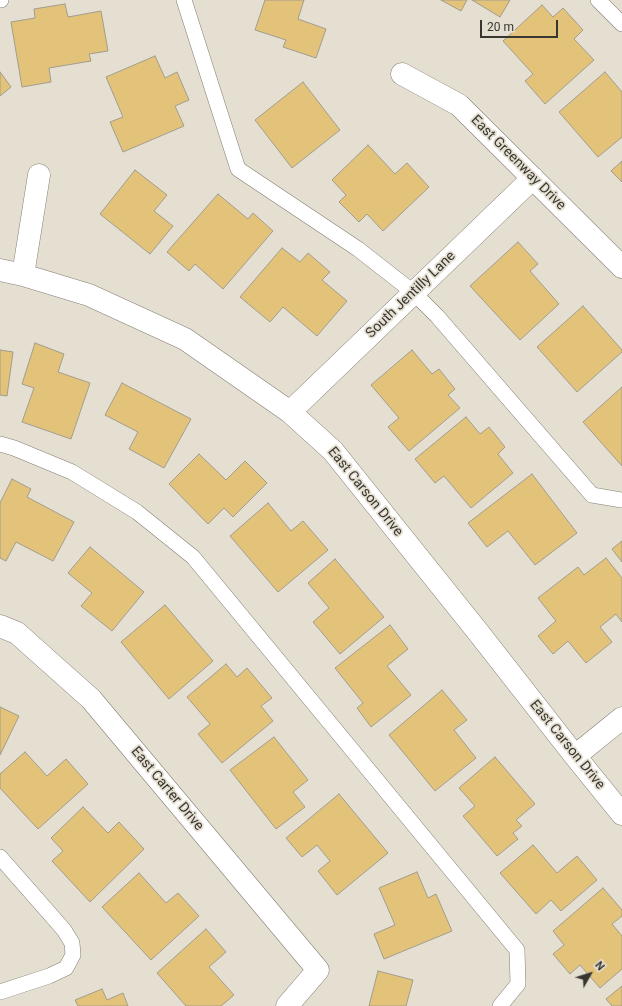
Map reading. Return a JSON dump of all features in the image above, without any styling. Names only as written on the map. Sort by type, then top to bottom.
[{"type":"street","name":"East Greenway Drive","points":[[402,74],[459,105],[622,267]]},
{"type":"street","points":[[23,275],[39,175]]},
{"type":"street","name":"South Jentilly Lane","points":[[290,412],[532,178]]},
{"type":"street","name":"East Carson Drive","points":[[0,270],[23,275],[89,295],[185,339],[290,412],[333,451],[622,814]]},
{"type":"street","name":"East Carter Drive","points":[[0,626],[17,633],[91,699],[318,970],[288,1006]]},
{"type":"street","points":[[575,756],[622,718]]},
{"type":"lane","points":[[184,0],[238,169],[358,249],[413,292],[437,316],[592,495],[622,500]]},
{"type":"lane","points":[[598,0],[622,24]]},
{"type":"lane","points":[[0,444],[14,448],[72,472],[137,512],[193,557],[517,950],[518,984],[500,1006]]},
{"type":"lane","points":[[0,857],[64,930],[72,943],[73,955],[66,968],[49,976],[0,992]]},
{"type":"building","points":[[265,0],[304,0],[298,19],[326,29],[316,58],[283,47],[286,40],[255,30]]},
{"type":"building","points":[[441,0],[467,0],[461,11]]},
{"type":"building","points":[[472,0],[510,0],[500,17]]},
{"type":"building","points":[[65,4],[68,17],[101,11],[108,51],[89,54],[91,61],[49,68],[51,82],[22,87],[11,22],[35,18],[34,9]]},
{"type":"building","points":[[542,5],[553,17],[563,8],[583,30],[574,39],[594,60],[545,104],[525,81],[533,74],[503,41]]},
{"type":"building","points":[[155,56],[165,78],[177,72],[189,100],[175,106],[184,126],[123,152],[110,122],[123,117],[106,77]]},
{"type":"building","points":[[0,72],[11,87],[0,96]]},
{"type":"building","points":[[605,72],[622,92],[622,137],[598,157],[559,112]]},
{"type":"building","points":[[303,82],[340,130],[292,168],[255,120]]},
{"type":"building","points":[[368,145],[395,174],[407,163],[429,187],[383,231],[367,214],[359,222],[339,202],[346,195],[332,180]]},
{"type":"building","points":[[622,161],[622,182],[611,171]]},
{"type":"building","points":[[135,170],[167,195],[154,211],[173,226],[150,254],[100,214]]},
{"type":"building","points":[[218,194],[248,219],[253,213],[273,231],[223,289],[195,264],[189,271],[167,252]]},
{"type":"building","points":[[518,242],[538,264],[530,271],[559,304],[520,340],[470,286]]},
{"type":"building","points":[[282,248],[300,262],[308,253],[330,272],[322,280],[347,301],[317,336],[283,307],[270,322],[240,297]]},
{"type":"building","points":[[583,306],[622,350],[622,352],[577,392],[537,347]]},
{"type":"building","points":[[35,343],[64,354],[58,372],[90,383],[71,439],[22,422],[34,388],[22,384]]},
{"type":"building","points":[[0,350],[13,352],[7,396],[0,395]]},
{"type":"building","points":[[412,350],[432,374],[439,369],[455,389],[448,395],[460,408],[409,451],[388,427],[399,418],[371,385]]},
{"type":"building","points":[[122,383],[191,419],[164,468],[129,449],[138,432],[105,415]]},
{"type":"building","points":[[622,387],[622,466],[583,422]]},
{"type":"building","points":[[466,417],[480,434],[489,427],[505,447],[498,454],[513,473],[471,508],[444,476],[435,483],[415,459]]},
{"type":"building","points":[[199,454],[226,480],[245,461],[267,483],[233,517],[224,508],[208,524],[169,484]]},
{"type":"building","points":[[532,474],[577,533],[535,565],[508,531],[487,547],[468,523]]},
{"type":"building","points":[[12,479],[31,489],[27,497],[74,522],[53,561],[16,542],[6,561],[0,558],[0,503]]},
{"type":"building","points":[[268,503],[291,531],[303,521],[328,550],[278,592],[230,536]]},
{"type":"building","points":[[622,541],[622,562],[612,549]]},
{"type":"building","points":[[90,547],[144,592],[112,631],[81,606],[92,593],[68,573]]},
{"type":"building","points":[[606,558],[622,578],[622,622],[616,614],[600,627],[612,642],[586,663],[568,641],[553,654],[538,636],[556,621],[538,598],[578,567],[584,575]]},
{"type":"building","points":[[335,559],[384,617],[340,654],[313,622],[329,608],[308,583]]},
{"type":"building","points":[[165,605],[213,661],[169,699],[121,642]]},
{"type":"building","points":[[390,625],[408,649],[387,666],[411,695],[371,727],[357,708],[363,703],[335,668]]},
{"type":"building","points":[[226,664],[237,677],[247,668],[272,698],[261,706],[273,721],[222,763],[198,734],[210,724],[187,697]]},
{"type":"building","points":[[442,690],[467,720],[454,730],[476,758],[435,791],[389,735]]},
{"type":"building","points":[[0,707],[19,716],[0,755]]},
{"type":"building","points":[[274,737],[308,780],[293,792],[305,807],[276,829],[230,770]]},
{"type":"building","points":[[25,752],[47,776],[66,759],[88,784],[38,829],[0,788],[0,774]]},
{"type":"building","points":[[495,757],[535,804],[516,820],[522,826],[513,833],[518,839],[497,856],[463,816],[475,806],[459,788]]},
{"type":"building","points":[[339,794],[388,853],[337,895],[318,871],[330,861],[317,845],[302,857],[286,838]]},
{"type":"building","points":[[83,807],[108,833],[119,822],[144,849],[90,902],[52,861],[63,851],[51,838]]},
{"type":"building","points":[[533,845],[557,873],[577,856],[597,880],[561,911],[551,900],[536,914],[500,873]]},
{"type":"building","points":[[417,872],[428,898],[436,894],[452,931],[384,959],[374,934],[395,925],[379,888]]},
{"type":"building","points":[[139,873],[166,903],[178,893],[199,916],[151,960],[102,907]]},
{"type":"building","points":[[603,888],[622,910],[622,916],[612,924],[622,936],[622,969],[600,988],[580,965],[570,974],[553,954],[564,945],[553,931]]},
{"type":"building","points":[[206,929],[226,952],[209,967],[234,995],[221,1006],[186,1006],[157,973]]},
{"type":"building","points":[[378,971],[413,980],[406,1006],[369,1006]]},
{"type":"building","points":[[622,986],[622,1006],[612,1006],[606,999]]},
{"type":"building","points":[[102,989],[107,1000],[123,993],[128,1006],[78,1006],[75,1000]]}]
